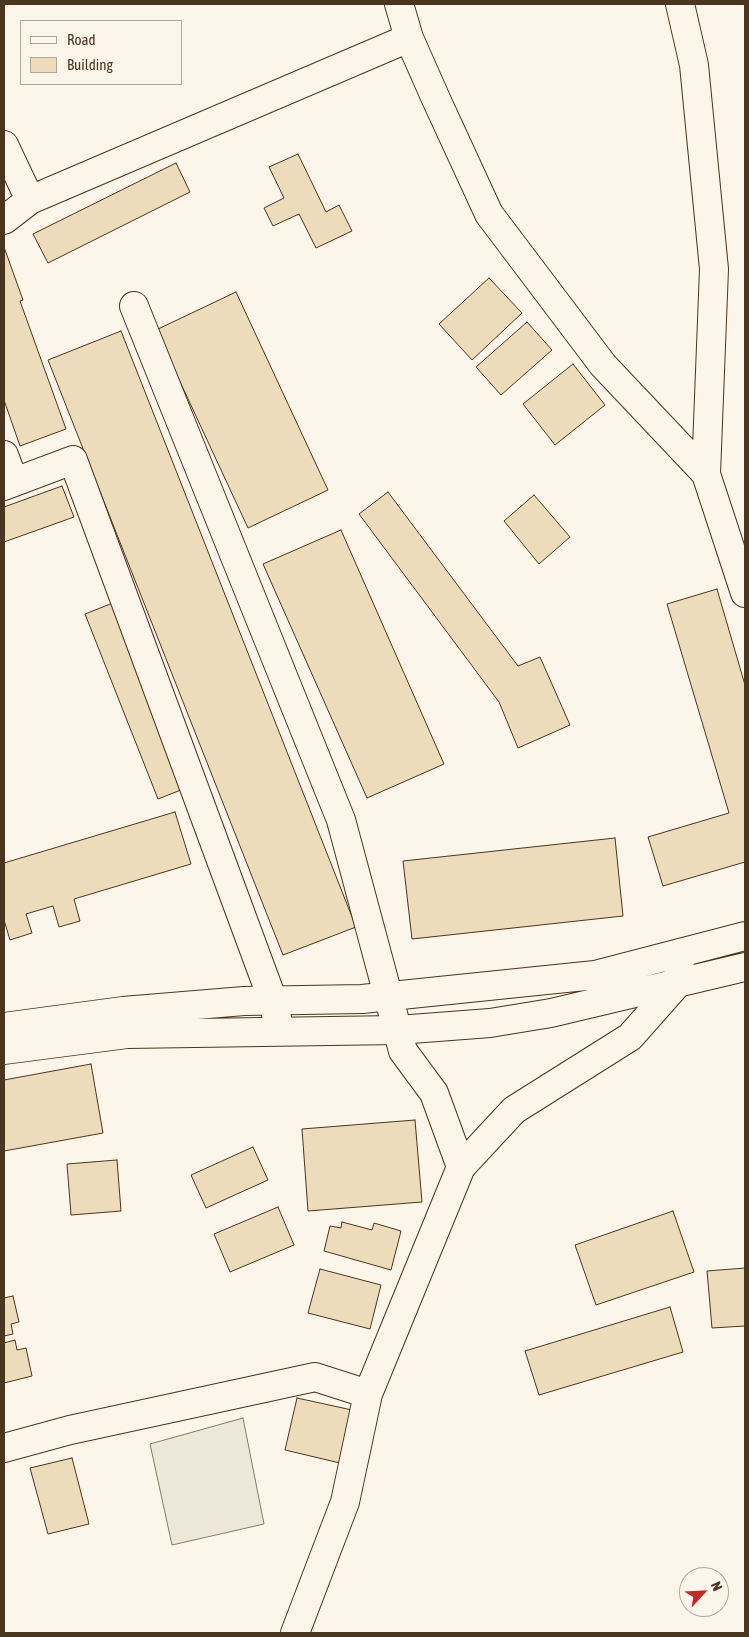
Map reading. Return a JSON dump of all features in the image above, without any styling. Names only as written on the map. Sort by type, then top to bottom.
[{"type":"street","points":[[399,4],[409,38],[490,214],[603,365],[706,474]]},
{"type":"street","points":[[680,4],[694,65],[714,269],[706,474],[745,593]]},
{"type":"street","points":[[4,220],[30,200],[409,38]]},
{"type":"street","points":[[4,145],[30,200]]},
{"type":"street","points":[[134,306],[341,820],[403,1051],[434,1093],[461,1167]]},
{"type":"street","points":[[4,455],[9,484],[73,460],[273,1001],[280,1031]]},
{"type":"street","points":[[4,1027],[123,1011],[273,1001],[388,996],[595,975],[745,936]]},
{"type":"street","points":[[295,1633],[345,1502],[368,1394],[461,1167],[514,1110],[630,1037],[677,984],[681,953]]},
{"type":"street","points":[[4,1050],[127,1034],[398,1030],[490,1023],[533,1016],[745,967]]},
{"type":"street","points":[[4,1448],[70,1430],[314,1377],[368,1394]]},
{"type":"shaded area","points":[[243,1418],[264,1524],[172,1545],[150,1444]]},
{"type":"building","points":[[298,154],[326,212],[339,205],[352,231],[316,248],[299,214],[273,226],[264,208],[284,198],[269,167]]},
{"type":"building","points":[[176,163],[190,192],[48,263],[33,234]]},
{"type":"building","points":[[4,247],[23,300],[20,301],[66,429],[20,446],[4,400]]},
{"type":"building","points":[[489,278],[522,313],[472,360],[439,324]]},
{"type":"building","points":[[236,292],[328,490],[248,528],[156,330]]},
{"type":"building","points":[[527,322],[552,350],[501,395],[476,367]]},
{"type":"building","points":[[121,331],[356,927],[283,955],[48,360]]},
{"type":"building","points":[[573,364],[605,405],[555,445],[523,404]]},
{"type":"building","points":[[62,486],[74,517],[4,542],[4,507]]},
{"type":"building","points":[[388,492],[518,666],[540,657],[570,725],[518,748],[499,702],[359,514]]},
{"type":"building","points":[[534,495],[570,537],[539,564],[504,521]]},
{"type":"building","points":[[341,530],[444,764],[367,798],[263,564]]},
{"type":"building","points":[[717,589],[745,685],[745,862],[663,886],[648,837],[729,813],[667,604]]},
{"type":"building","points":[[118,601],[191,786],[158,799],[85,614]]},
{"type":"building","points":[[175,812],[191,864],[74,899],[80,921],[59,927],[53,906],[26,914],[32,933],[10,940],[4,920],[4,863]]},
{"type":"building","points":[[615,838],[623,916],[412,939],[403,861]]},
{"type":"building","points":[[91,1064],[103,1133],[4,1151],[4,1080]]},
{"type":"building","points":[[415,1120],[422,1202],[308,1211],[302,1129]]},
{"type":"building","points":[[253,1147],[268,1180],[206,1208],[191,1175]]},
{"type":"building","points":[[117,1160],[121,1211],[71,1215],[67,1164]]},
{"type":"building","points":[[278,1207],[294,1245],[230,1272],[214,1234]]},
{"type":"building","points":[[673,1211],[694,1272],[596,1305],[575,1245]]},
{"type":"building","points":[[342,1222],[372,1230],[374,1223],[401,1231],[391,1270],[324,1251],[330,1226],[341,1228]]},
{"type":"building","points":[[745,1268],[745,1326],[712,1328],[707,1271]]},
{"type":"building","points":[[320,1269],[381,1285],[370,1329],[308,1313]]},
{"type":"building","points":[[13,1296],[19,1322],[11,1324],[13,1334],[4,1336],[4,1298]]},
{"type":"building","points":[[670,1307],[683,1352],[539,1395],[525,1351]]},
{"type":"building","points":[[15,1340],[17,1350],[26,1348],[32,1376],[4,1383],[4,1343]]},
{"type":"building","points":[[297,1398],[352,1410],[340,1463],[285,1450]]},
{"type":"building","points":[[72,1458],[89,1524],[48,1534],[30,1468]]}]
